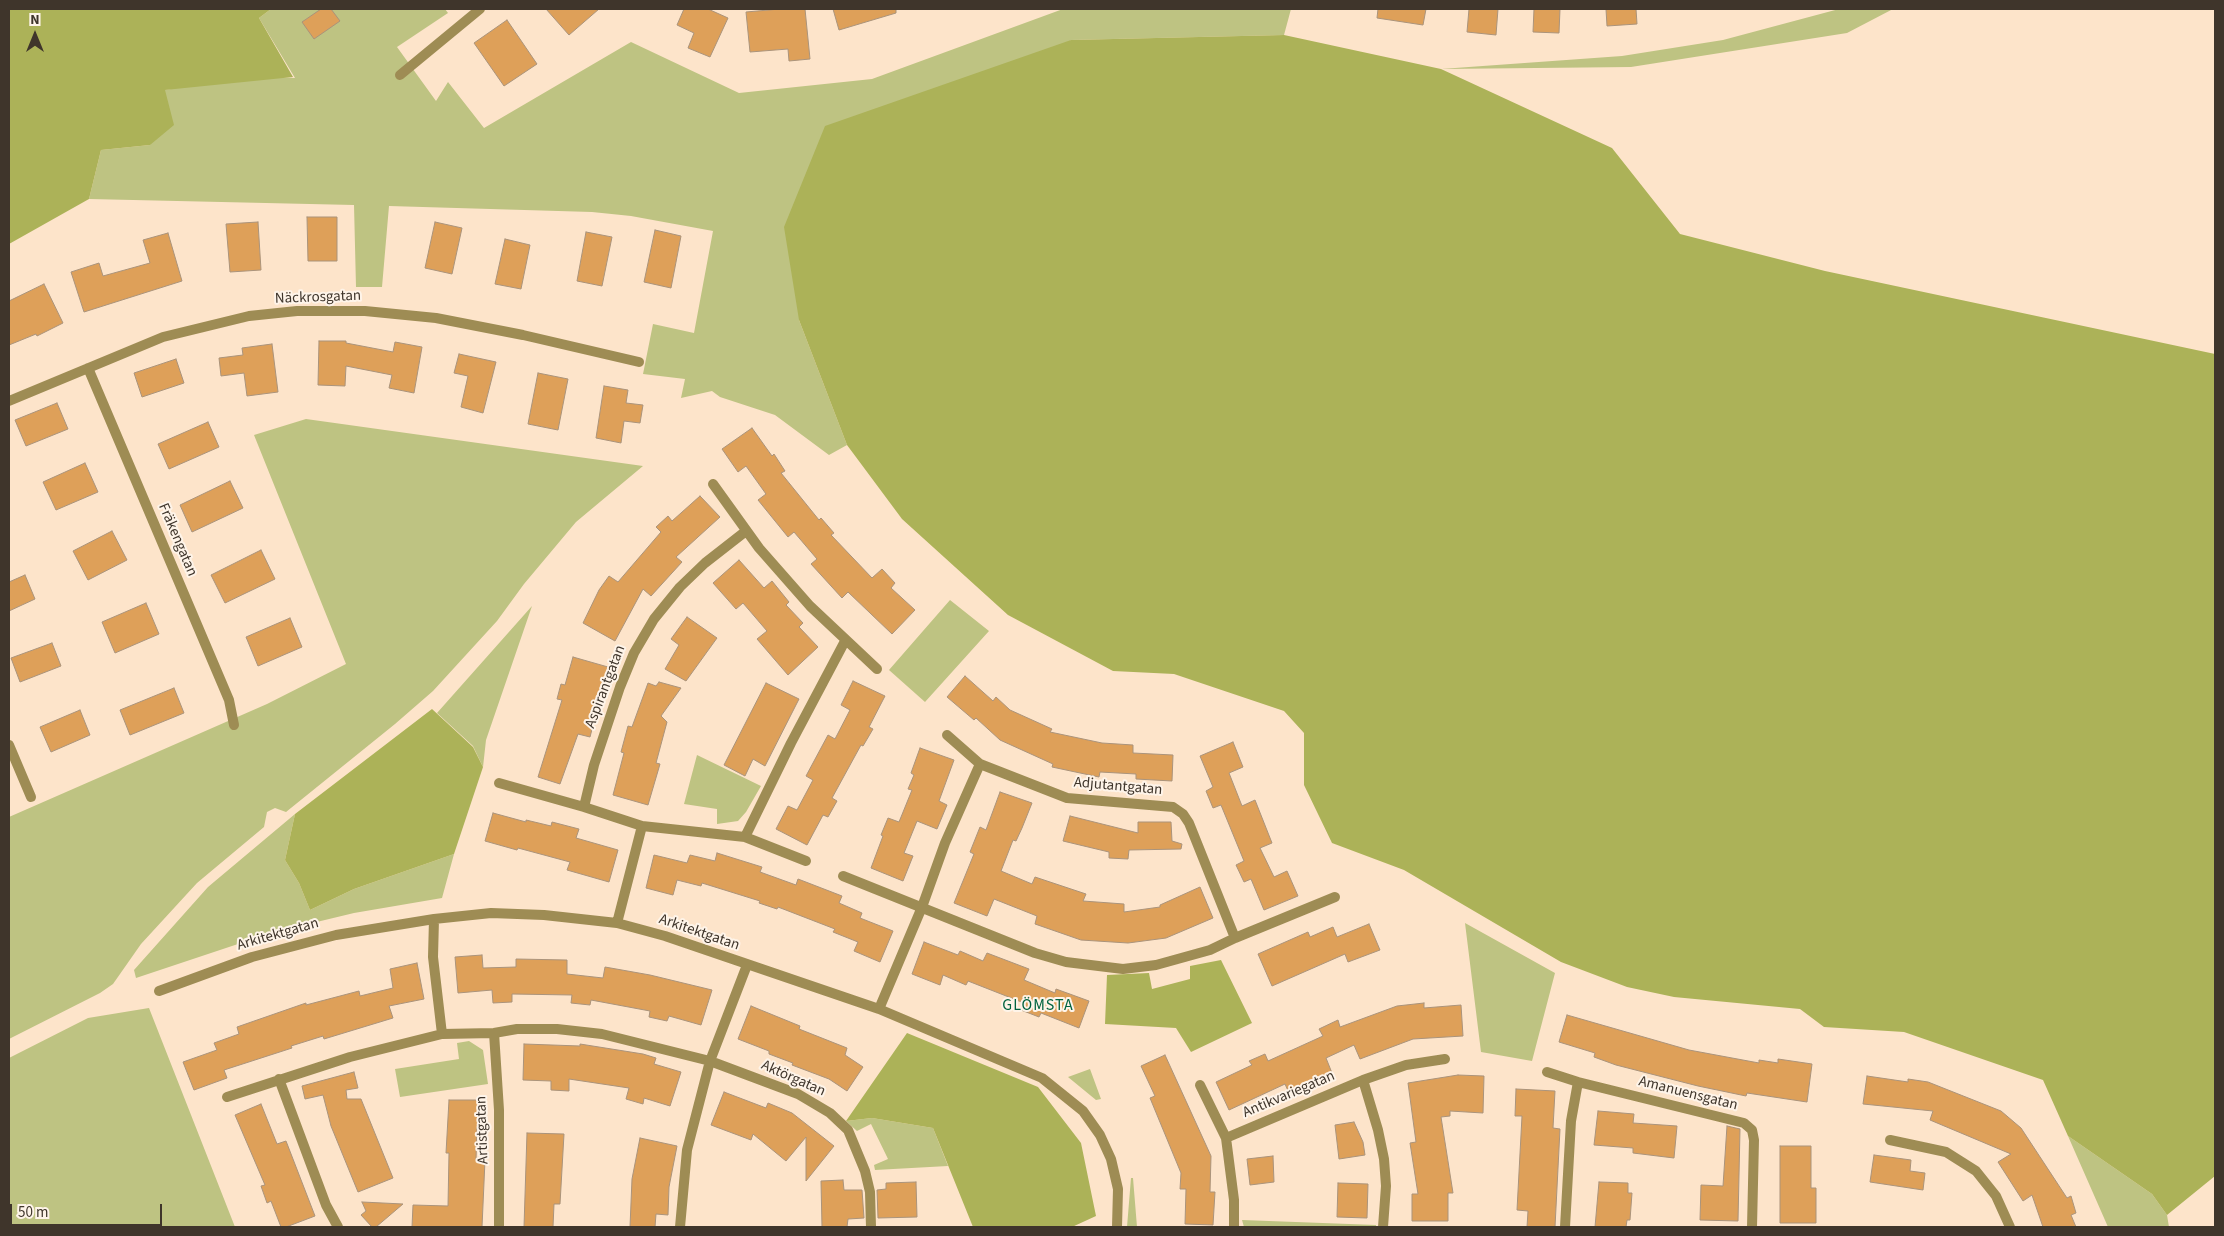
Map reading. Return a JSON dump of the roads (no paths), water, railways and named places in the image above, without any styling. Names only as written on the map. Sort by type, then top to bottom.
[{"type":"street","points":[[400,76],[480,9]]},
{"type":"street","name":"Näckrosgatan","points":[[9,401],[163,338],[207,325],[249,316],[297,311],[365,310],[436,318],[523,335],[639,362]]},
{"type":"street","name":"Fräkengatan","points":[[88,368],[229,700],[234,725]]},
{"type":"street","points":[[713,484],[759,548],[810,606],[876,669]]},
{"type":"street","name":"Aspirantgatan","points":[[584,806],[594,765],[620,687],[638,646],[654,619],[680,587],[704,563],[746,531]]},
{"type":"street","points":[[745,837],[791,743],[845,641]]},
{"type":"street","name":"Adjutantgatan","points":[[947,735],[980,764],[1067,798],[1173,807],[1183,814],[1189,823],[1235,938]]},
{"type":"street","points":[[9,745],[31,797]]},
{"type":"street","points":[[879,1009],[922,907],[945,843],[980,764]]},
{"type":"street","points":[[499,783],[584,806],[642,826],[745,837],[806,862]]},
{"type":"street","points":[[617,922],[642,826]]},
{"type":"street","points":[[843,876],[1035,953],[1066,962],[1123,969],[1156,965],[1210,950],[1335,897]]},
{"type":"street","name":"Arkitektgatan","points":[[159,991],[252,957],[336,935],[434,919],[500,914],[544,915],[617,922],[665,936],[879,1009],[1042,1078],[1083,1110],[1100,1135],[1112,1159],[1118,1189],[1117,1227]]},
{"type":"street","points":[[434,919],[433,957],[442,1034]]},
{"type":"street","points":[[680,1227],[688,1150],[710,1061],[748,965]]},
{"type":"street","name":"Aktörgatan","points":[[494,1033],[517,1029],[557,1029],[602,1034],[710,1061],[798,1094],[830,1113],[848,1130],[865,1170],[870,1192],[871,1227]]},
{"type":"street","points":[[227,1096],[368,1052],[442,1034],[494,1033]]},
{"type":"street","name":"Artistgatan","points":[[494,1033],[499,1110],[499,1227]]},
{"type":"street","name":"Antikvariegatan","points":[[1226,1138],[1364,1080],[1406,1065],[1445,1059]]},
{"type":"street","name":"Amanuensgatan","points":[[1547,1072],[1578,1082],[1744,1123],[1752,1130],[1754,1140],[1752,1227]]},
{"type":"street","points":[[279,1080],[326,1205],[338,1227]]},
{"type":"street","points":[[1364,1080],[1384,1159],[1386,1186],[1383,1227]]},
{"type":"street","points":[[1565,1227],[1571,1121],[1578,1082]]},
{"type":"street","points":[[1200,1085],[1226,1138],[1234,1200],[1234,1227]]},
{"type":"street","points":[[1890,1140],[1946,1152],[1976,1171],[1996,1196],[2010,1227]]},
{"type":"district","name":"GLÖMSTA","points":[[1038,1006]]}]
